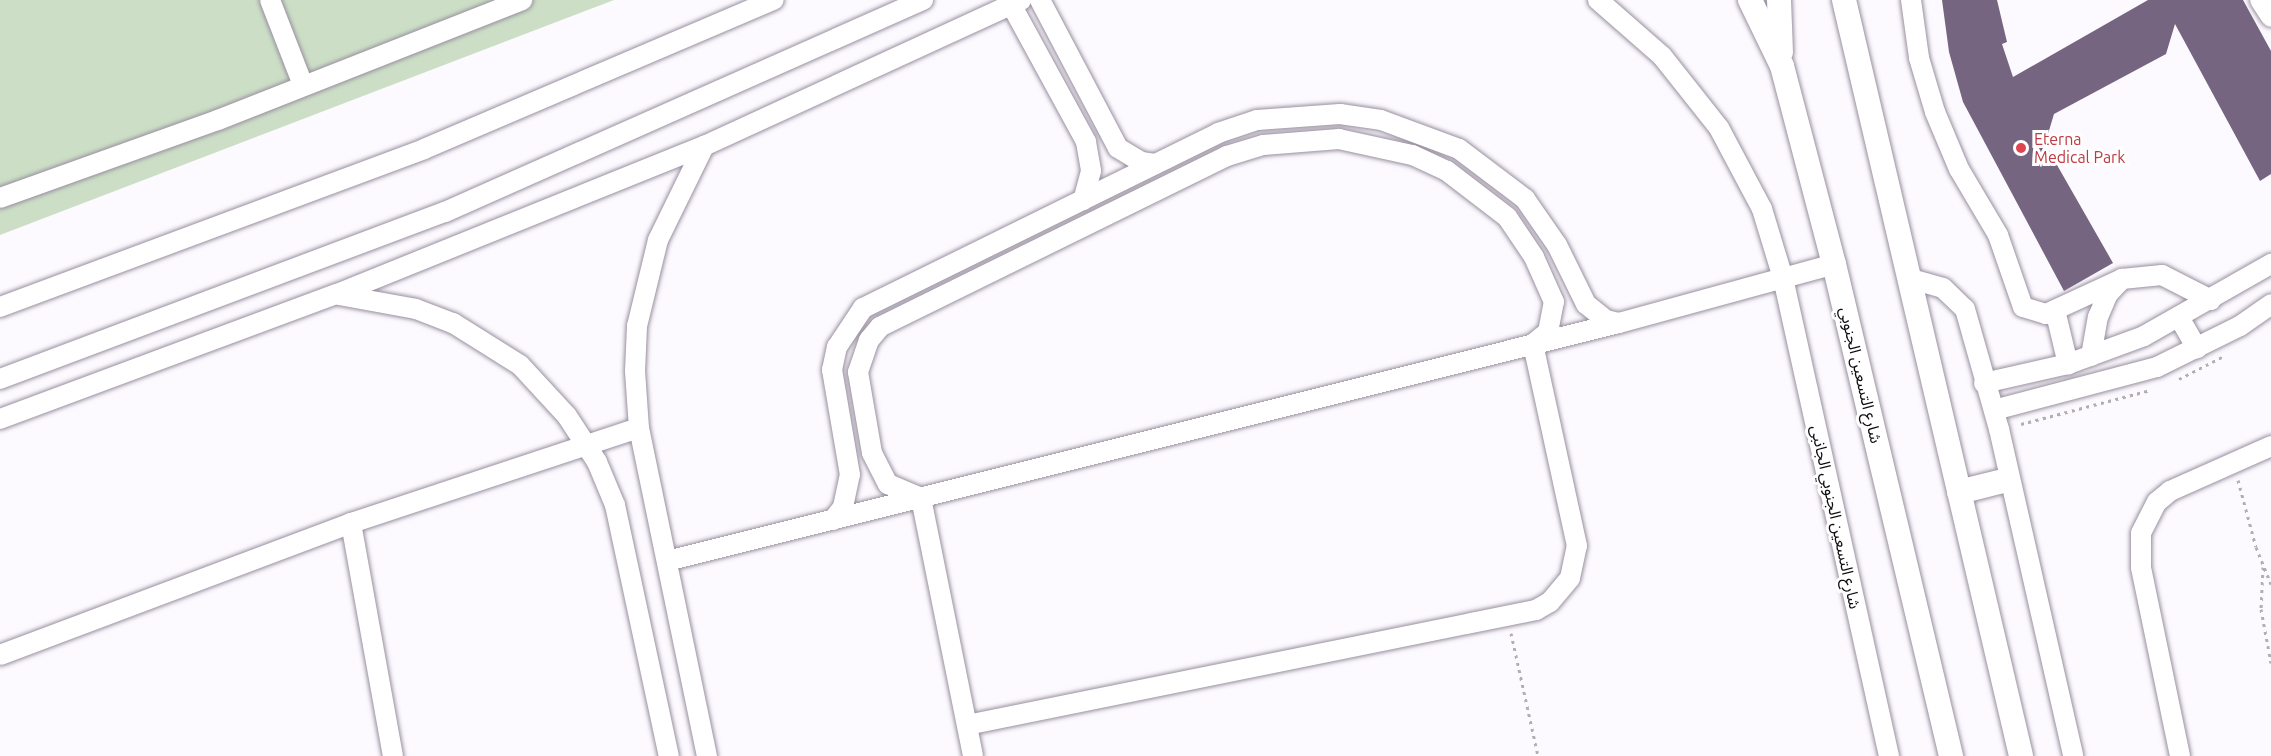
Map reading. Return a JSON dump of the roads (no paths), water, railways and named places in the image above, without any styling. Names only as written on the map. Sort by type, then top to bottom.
[{"type":"main road","name":"شارع التسعين الجنوبي","points":[[1750,0],[1782,66],[1834,264],[1951,756]]},
{"type":"main road","points":[[1779,0],[1782,66]]},
{"type":"main road","points":[[1844,0],[2021,756]]},
{"type":"main road","points":[[1959,492],[2007,480]]},
{"type":"street","points":[[270,0],[303,85]]},
{"type":"street","points":[[0,198],[303,85],[522,0]]},
{"type":"street","points":[[0,307],[414,153],[774,0]]},
{"type":"street","points":[[0,380],[445,212],[923,0]]},
{"type":"street","points":[[1040,0],[1118,148],[1141,162],[1155,164]]},
{"type":"street","name":"شارع التسعين الجنوبي الجانبى","points":[[1598,0],[1662,56],[1719,128],[1762,209],[1783,278],[1889,756]]},
{"type":"street","points":[[1911,0],[1919,58],[1935,112],[1959,169],[1998,235],[2020,302],[2034,314],[2055,310],[2122,279],[2162,275],[2211,300]]},
{"type":"street","points":[[2260,0],[2271,17]]},
{"type":"street","points":[[0,420],[337,294],[704,146],[1016,3],[1086,142],[1091,171],[1083,200]]},
{"type":"street","points":[[833,520],[843,507],[850,476],[832,370],[847,326],[881,296],[1218,133],[1299,114],[1381,120],[1421,131],[1494,171],[1525,200],[1557,245],[1586,304],[1606,320],[1619,323]]},
{"type":"street","points":[[921,498],[888,484],[872,453],[858,372],[868,340],[880,327],[1227,156],[1263,145],[1301,139],[1376,144],[1438,167],[1479,192],[1522,236],[1554,302],[1548,332],[1533,344]]},
{"type":"street","points":[[704,146],[662,229],[645,283],[635,371],[639,428],[707,756]]},
{"type":"street","points":[[667,561],[1619,323],[1834,264]]},
{"type":"street","points":[[1984,383],[2068,364],[2120,346],[2180,319],[2271,264]]},
{"type":"street","points":[[1908,278],[1943,288],[1965,309],[1984,383],[1994,410],[2007,480],[2073,756]]},
{"type":"street","points":[[2091,356],[2098,317],[2108,294],[2122,279]]},
{"type":"street","points":[[337,294],[416,309],[488,342],[548,392],[585,443],[615,505],[669,756]]},
{"type":"street","points":[[1994,410],[2133,375],[2197,349],[2271,304]]},
{"type":"street","points":[[2055,310],[2068,364]]},
{"type":"street","points":[[2180,319],[2197,349]]},
{"type":"street","points":[[967,724],[1536,610],[1562,591],[1575,562],[1577,546],[1533,344]]},
{"type":"street","points":[[2120,346],[2133,375]]},
{"type":"street","points":[[0,655],[351,523],[585,443],[639,428]]},
{"type":"street","points":[[2180,756],[2141,567],[2141,532],[2147,516],[2170,491],[2271,446]]},
{"type":"street","points":[[921,498],[973,756]]},
{"type":"street","points":[[351,523],[393,756]]},
{"type":"place","name":"Eterna Medical Park","points":[[2021,148]]}]
